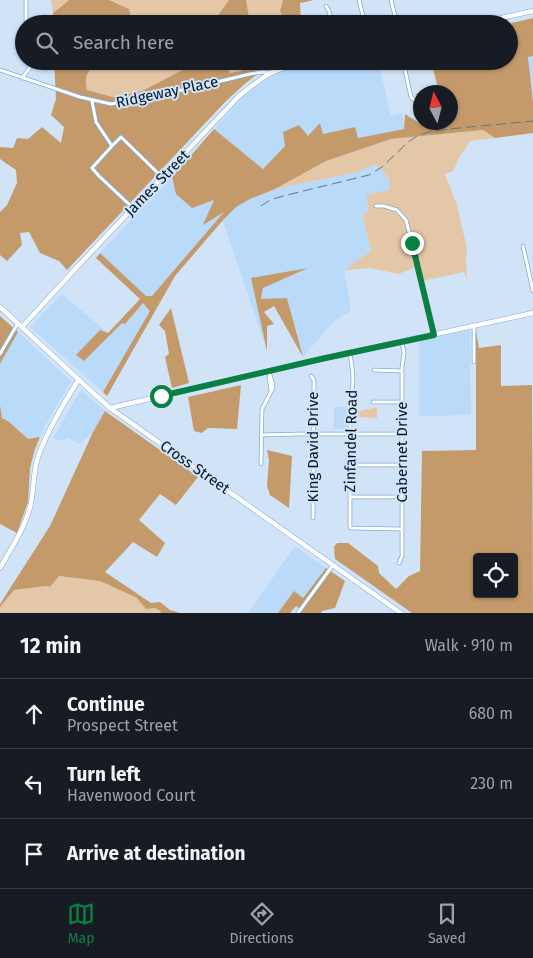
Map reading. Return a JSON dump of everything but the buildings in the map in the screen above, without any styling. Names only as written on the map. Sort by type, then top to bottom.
[{"type":"street","points":[[26,0],[26,15]]},
{"type":"street","points":[[359,0],[363,15]]},
{"type":"street","points":[[391,0],[395,15]]},
{"type":"street","points":[[326,6],[330,15]]},
{"type":"street","points":[[515,15],[533,11]]},
{"type":"street","name":"Ridgeway Place","points":[[0,70],[104,104],[116,104],[250,74],[271,73]]},
{"type":"street","points":[[22,78],[28,70]]},
{"type":"street","name":"James Street","points":[[20,325],[240,96],[259,80],[279,70]]},
{"type":"street","points":[[405,70],[413,99]]},
{"type":"street","points":[[92,100],[96,122],[112,146]]},
{"type":"street","points":[[133,208],[98,176],[92,168],[112,146],[122,137],[163,178]]},
{"type":"street","points":[[376,206],[384,206],[396,210],[406,220],[434,335]]},
{"type":"street","points":[[523,246],[533,291]]},
{"type":"street","name":"Cross Street","points":[[0,307],[110,408],[401,613]]},
{"type":"street","points":[[110,408],[533,313]]},
{"type":"street","points":[[0,354],[20,325]]},
{"type":"street","points":[[474,326],[474,362]]},
{"type":"street","name":"Cabernet Drive","points":[[399,563],[402,556],[402,370],[404,353],[402,342]]},
{"type":"street","name":"Zinfandel Road","points":[[350,353],[352,367],[350,528],[402,529]]},
{"type":"street","points":[[374,370],[402,370]]},
{"type":"street","points":[[261,464],[262,409],[273,388],[269,373]]},
{"type":"street","name":"King David Drive","points":[[311,376],[314,380],[313,518]]},
{"type":"street","points":[[0,568],[24,524],[32,501],[35,469],[43,445],[79,380]]},
{"type":"street","points":[[373,402],[402,402]]},
{"type":"street","points":[[261,435],[402,434]]},
{"type":"street","points":[[350,465],[402,465]]},
{"type":"street","points":[[350,497],[402,497]]},
{"type":"street","points":[[298,613],[333,565]]},
{"type":"shaded area","points":[[51,0],[69,0],[53,13]]},
{"type":"shaded area","points":[[69,0],[109,0],[129,9],[131,15],[53,15]]},
{"type":"shaded area","points":[[109,0],[229,0],[218,15],[131,15],[129,9]]},
{"type":"shaded area","points":[[229,0],[246,0],[249,15],[218,15]]},
{"type":"shaded area","points":[[246,0],[283,0],[280,11],[282,15],[249,15]]},
{"type":"shaded area","points":[[283,0],[314,0],[300,3],[301,15],[282,15],[280,11]]},
{"type":"shaded area","points":[[533,18],[533,56],[528,57],[533,103],[533,133],[495,138],[483,130],[391,139],[326,161],[275,189],[236,207],[175,276],[107,396],[103,392],[150,311],[143,303],[125,324],[122,323],[84,361],[76,355],[100,330],[108,333],[140,299],[96,258],[100,253],[146,296],[152,296],[224,212],[203,225],[214,200],[192,208],[176,194],[172,177],[214,129],[263,169],[285,146],[283,132],[299,125],[308,136],[320,123],[323,134],[355,127],[358,138],[404,129],[405,114],[413,119],[413,130],[458,130],[458,85],[437,85],[433,70],[518,70],[518,21]]},
{"type":"shaded area","points":[[528,56],[533,56],[533,103],[532,102]]},
{"type":"shaded area","points":[[54,70],[90,70],[86,81],[87,90],[113,97],[140,92],[183,70],[229,70],[229,73],[241,70],[265,70],[246,83],[226,101],[67,270],[59,261],[40,253],[29,232],[20,233],[22,245],[7,261],[0,255],[0,212],[7,205],[17,183],[16,170],[0,159],[0,147],[13,148],[17,138],[28,139],[42,127],[61,143],[64,127],[51,115],[56,99]]},
{"type":"shaded area","points":[[90,70],[183,70],[140,92],[113,97],[87,90],[86,81]]},
{"type":"shaded area","points":[[229,70],[241,70],[241,71],[229,73]]},
{"type":"shaded area","points":[[289,70],[380,70],[391,116],[402,113],[405,129],[358,138],[354,127],[323,134],[320,124],[308,136],[285,146],[263,169],[214,129],[242,98],[268,78]]},
{"type":"shaded area","points":[[483,130],[495,138],[470,141],[453,171],[445,174],[457,205],[467,249],[467,279],[464,272],[418,282],[414,268],[398,274],[371,268],[344,270],[371,251],[362,214],[369,212],[366,195],[390,190],[389,178],[376,164],[358,172],[275,189],[326,161],[391,139]]},
{"type":"shaded area","points":[[376,163],[389,178],[390,190],[369,213],[362,215],[371,251],[344,270],[351,310],[333,322],[303,357],[287,298],[261,300],[263,288],[305,269],[251,278],[267,351],[223,221],[152,296],[146,297],[100,253],[172,177],[176,194],[214,200],[204,224],[226,210],[275,189],[358,172]]},
{"type":"shaded area","points":[[308,268],[263,288],[261,299],[287,298],[303,357],[274,306],[264,312],[274,324],[267,326],[267,351],[251,278]]},
{"type":"shaded area","points":[[62,294],[108,333],[77,355],[84,361],[122,322],[125,324],[143,303],[151,311],[103,392],[30,327]]},
{"type":"shaded area","points":[[171,308],[189,383],[172,388],[165,357],[169,354],[165,331],[159,325]]},
{"type":"shaded area","points":[[0,316],[18,332],[0,364]]},
{"type":"shaded area","points":[[470,330],[471,414],[419,416],[419,341]]},
{"type":"shaded area","points":[[476,331],[479,348],[501,345],[501,386],[532,385],[533,613],[412,613],[335,559],[334,547],[337,543],[348,543],[378,566],[379,573],[396,589],[409,576],[420,571],[422,451],[476,450]]},
{"type":"shaded area","points":[[18,332],[71,381],[40,437],[28,439],[2,418],[0,405],[0,364]]},
{"type":"shaded area","points":[[241,385],[237,429],[208,428],[202,433],[194,431],[188,397]]},
{"type":"shaded area","points":[[81,390],[105,411],[93,432],[79,444],[68,438],[61,441],[53,438]]},
{"type":"shaded area","points":[[0,405],[2,418],[28,439],[40,437],[30,468],[28,502],[17,533],[0,524]]},
{"type":"shaded area","points":[[334,407],[347,407],[346,429],[334,429]]},
{"type":"shaded area","points":[[377,407],[377,418],[356,417],[356,412]]},
{"type":"shaded area","points":[[105,411],[198,477],[176,505],[160,494],[139,520],[165,543],[157,557],[133,542],[105,572],[151,603],[160,602],[170,610],[180,613],[160,613],[161,611],[155,608],[146,609],[137,598],[100,581],[59,576],[50,587],[14,590],[0,607],[0,604],[50,526],[93,432]]},
{"type":"shaded area","points":[[267,450],[292,456],[289,508],[270,495],[267,486],[269,460]]},
{"type":"shaded area","points":[[295,546],[326,568],[302,598],[294,591],[278,613],[248,613]]},
{"type":"shaded area","points":[[326,568],[345,581],[335,608],[322,611],[321,613],[299,613],[301,610],[296,606],[290,613],[278,613],[294,591],[303,598]]},
{"type":"shaded area","points":[[58,576],[100,581],[137,598],[146,609],[156,608],[161,611],[160,613],[0,613],[0,607],[14,590],[50,587]]},
{"type":"railway","points":[[261,206],[270,200],[283,196],[369,175],[382,167],[407,143],[417,136],[429,132],[533,121]]},
{"type":"route","points":[[161,396],[434,335],[412,243]]}]
